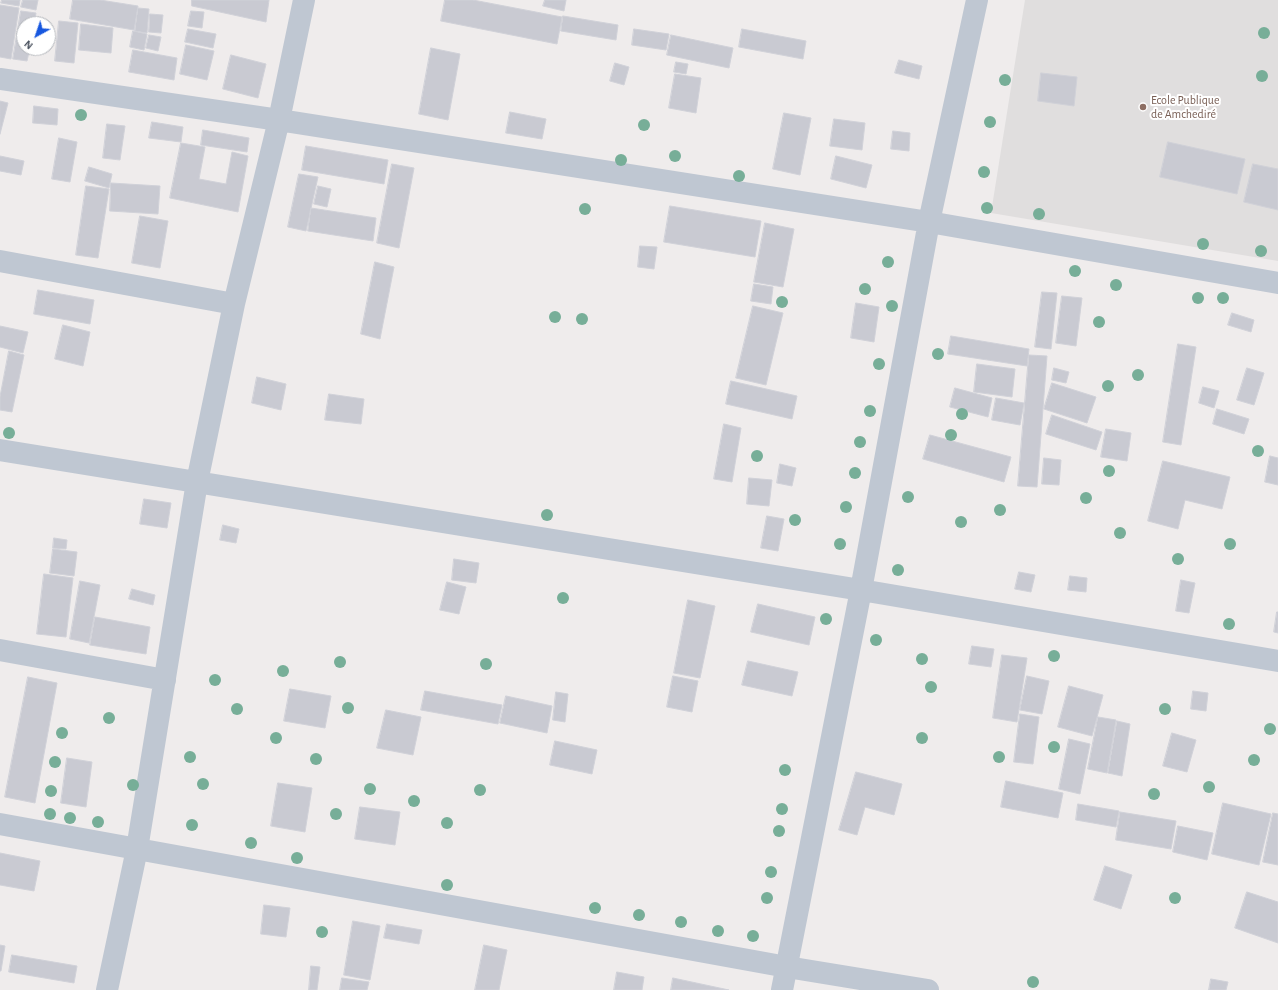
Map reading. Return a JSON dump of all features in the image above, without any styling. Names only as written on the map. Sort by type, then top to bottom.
[{"type":"street","points":[[108,990],[137,849],[197,482],[234,304],[278,120],[304,0]]},
{"type":"street","points":[[782,990],[861,590],[929,222],[977,0]]},
{"type":"street","points":[[0,79],[278,120],[929,222],[1278,282]]},
{"type":"street","points":[[0,261],[234,304]]},
{"type":"street","points":[[0,450],[861,590],[1278,661]]},
{"type":"street","points":[[0,650],[165,680]]},
{"type":"street","points":[[0,824],[787,967],[928,990]]},
{"type":"shaded area","name":"Ecole Publique de Amchediré","points":[[1025,0],[1278,0],[1278,261],[991,213]]},
{"type":"building","points":[[2,0],[20,0],[19,6],[1,3]]},
{"type":"building","points":[[23,0],[38,0],[36,10],[21,7]]},
{"type":"building","points":[[73,0],[100,0],[138,6],[134,30],[70,19]]},
{"type":"building","points":[[192,0],[269,0],[266,22],[192,6]]},
{"type":"building","points":[[445,0],[473,0],[562,17],[557,44],[441,21]]},
{"type":"building","points":[[545,0],[566,0],[564,11],[543,6]]},
{"type":"building","points":[[0,5],[19,8],[18,16],[16,16],[16,27],[11,59],[0,57]]},
{"type":"building","points":[[138,8],[149,9],[147,33],[135,31]]},
{"type":"building","points":[[21,11],[36,13],[35,16],[20,16]]},
{"type":"building","points":[[191,11],[204,12],[202,28],[188,26]]},
{"type":"building","points":[[150,14],[163,15],[161,33],[149,32]]},
{"type":"building","points":[[563,16],[618,25],[616,40],[561,31]]},
{"type":"building","points":[[59,21],[78,23],[74,63],[55,61]]},
{"type":"building","points":[[81,24],[113,28],[111,53],[79,50]]},
{"type":"building","points":[[188,29],[216,34],[213,48],[185,42]]},
{"type":"building","points":[[634,29],[669,34],[666,50],[632,45]]},
{"type":"building","points":[[742,29],[806,41],[803,59],[739,47]]},
{"type":"building","points":[[133,31],[147,34],[144,50],[130,47]]},
{"type":"building","points":[[149,35],[161,37],[158,51],[146,48]]},
{"type":"building","points":[[671,35],[733,48],[729,68],[667,55]]},
{"type":"building","points":[[16,41],[16,56],[28,56],[27,61],[13,59]]},
{"type":"building","points":[[186,45],[214,51],[207,80],[180,74]]},
{"type":"building","points":[[431,48],[460,54],[448,120],[419,114]]},
{"type":"building","points":[[133,50],[177,58],[174,80],[129,72]]},
{"type":"building","points":[[231,55],[266,64],[258,98],[223,89]]},
{"type":"building","points":[[899,60],[922,66],[919,79],[895,73]]},
{"type":"building","points":[[676,62],[688,64],[686,74],[674,72]]},
{"type":"building","points":[[615,63],[629,67],[624,85],[610,81]]},
{"type":"building","points":[[1041,73],[1077,77],[1074,106],[1038,101]]},
{"type":"building","points":[[675,74],[701,78],[696,113],[669,108]]},
{"type":"building","points":[[0,101],[8,103],[0,134]]},
{"type":"building","points":[[34,106],[58,109],[57,125],[33,123]]},
{"type":"building","points":[[510,112],[546,119],[542,139],[506,133]]},
{"type":"building","points":[[784,113],[811,118],[800,175],[773,169]]},
{"type":"building","points":[[834,119],[865,123],[862,150],[830,146]]},
{"type":"building","points":[[152,122],[183,127],[181,142],[149,138]]},
{"type":"building","points":[[107,124],[125,126],[120,160],[103,158]]},
{"type":"building","points":[[203,130],[249,138],[247,152],[201,145]]},
{"type":"building","points":[[893,131],[910,133],[909,151],[891,149]]},
{"type":"building","points":[[59,138],[77,142],[70,182],[52,179]]},
{"type":"building","points":[[1168,142],[1245,159],[1237,194],[1160,177]]},
{"type":"building","points":[[181,143],[205,147],[199,179],[226,184],[232,152],[248,156],[238,212],[170,198]]},
{"type":"building","points":[[306,146],[388,160],[384,184],[302,170]]},
{"type":"building","points":[[0,156],[24,161],[21,175],[0,171]]},
{"type":"building","points":[[836,156],[872,165],[866,188],[831,179]]},
{"type":"building","points":[[392,164],[414,168],[399,248],[377,243]]},
{"type":"building","points":[[1253,164],[1278,169],[1278,210],[1244,202]]},
{"type":"building","points":[[89,167],[112,174],[109,188],[85,181]]},
{"type":"building","points":[[299,174],[318,177],[306,231],[288,227]]},
{"type":"building","points":[[111,183],[160,186],[158,214],[110,211]]},
{"type":"building","points":[[86,186],[109,189],[98,258],[76,255]]},
{"type":"building","points":[[318,186],[331,189],[327,207],[314,204]]},
{"type":"building","points":[[670,206],[761,221],[755,257],[664,242]]},
{"type":"building","points":[[311,208],[376,218],[373,241],[308,231]]},
{"type":"building","points":[[140,216],[168,221],[160,268],[132,263]]},
{"type":"building","points":[[765,223],[794,229],[783,287],[754,282]]},
{"type":"building","points":[[640,246],[657,247],[654,269],[638,267]]},
{"type":"building","points":[[375,262],[394,267],[380,339],[361,334]]},
{"type":"building","points":[[754,284],[773,287],[771,304],[751,301]]},
{"type":"building","points":[[38,290],[94,300],[90,324],[34,314]]},
{"type":"building","points":[[1042,292],[1057,293],[1051,349],[1035,347]]},
{"type":"building","points":[[1062,296],[1082,298],[1076,346],[1056,343]]},
{"type":"building","points":[[856,303],[879,307],[874,342],[851,338]]},
{"type":"building","points":[[753,306],[783,313],[766,385],[736,378]]},
{"type":"building","points":[[1232,313],[1254,320],[1251,332],[1228,325]]},
{"type":"building","points":[[63,325],[90,332],[83,366],[55,359]]},
{"type":"building","points":[[0,326],[28,332],[23,353],[0,347]]},
{"type":"building","points":[[951,336],[1029,349],[1027,366],[948,354]]},
{"type":"building","points":[[1178,344],[1196,347],[1181,445],[1163,442]]},
{"type":"building","points":[[9,351],[24,355],[12,412],[0,410],[0,397]]},
{"type":"building","points":[[1029,355],[1047,356],[1037,487],[1018,486]]},
{"type":"building","points":[[977,364],[1015,369],[1012,397],[974,392]]},
{"type":"building","points":[[1054,368],[1069,372],[1066,383],[1052,380]]},
{"type":"building","points":[[1247,368],[1264,373],[1254,405],[1237,400]]},
{"type":"building","points":[[257,377],[286,384],[281,410],[252,403]]},
{"type":"building","points":[[731,381],[797,396],[792,419],[726,404]]},
{"type":"building","points":[[1052,383],[1096,397],[1087,423],[1044,409]]},
{"type":"building","points":[[1203,387],[1219,391],[1214,408],[1199,403]]},
{"type":"building","points":[[955,388],[992,398],[988,417],[950,407]]},
{"type":"building","points":[[329,394],[364,399],[361,424],[325,420]]},
{"type":"building","points":[[996,398],[1024,403],[1020,425],[992,420]]},
{"type":"building","points":[[1217,409],[1249,419],[1244,434],[1213,424]]},
{"type":"building","points":[[1052,415],[1102,432],[1096,450],[1046,434]]},
{"type":"building","points":[[724,424],[741,428],[732,482],[714,479]]},
{"type":"building","points":[[1106,429],[1131,433],[1127,461],[1101,457]]},
{"type":"building","points":[[930,435],[1011,457],[1004,482],[923,459]]},
{"type":"building","points":[[1270,456],[1278,458],[1278,485],[1265,482]]},
{"type":"building","points":[[1044,458],[1061,460],[1059,485],[1042,484]]},
{"type":"building","points":[[1163,461],[1230,477],[1222,509],[1185,500],[1178,529],[1148,521]]},
{"type":"building","points":[[780,464],[796,468],[792,486],[777,483]]},
{"type":"building","points":[[749,478],[772,480],[769,506],[747,504]]},
{"type":"building","points":[[144,499],[171,503],[167,528],[140,524]]},
{"type":"building","points":[[767,516],[784,519],[778,551],[761,548]]},
{"type":"building","points":[[223,525],[239,529],[236,543],[220,540]]},
{"type":"building","points":[[54,538],[67,540],[66,549],[53,548]]},
{"type":"building","points":[[53,549],[77,552],[74,576],[50,573]]},
{"type":"building","points":[[454,559],[479,563],[476,583],[452,580]]},
{"type":"building","points":[[1019,572],[1035,575],[1031,592],[1015,589]]},
{"type":"building","points":[[44,574],[73,578],[66,637],[37,634]]},
{"type":"building","points":[[1070,576],[1087,578],[1086,592],[1068,590]]},
{"type":"building","points":[[1181,580],[1195,583],[1189,613],[1176,611]]},
{"type":"building","points":[[80,581],[100,585],[89,643],[70,639]]},
{"type":"building","points":[[447,582],[466,587],[459,614],[440,610]]},
{"type":"building","points":[[132,589],[155,595],[153,605],[129,599]]},
{"type":"building","points":[[688,600],[715,606],[700,678],[674,673]]},
{"type":"building","points":[[758,604],[815,617],[809,645],[751,632]]},
{"type":"building","points":[[1278,612],[1278,633],[1274,632]]},
{"type":"building","points":[[95,617],[150,627],[146,654],[90,645]]},
{"type":"building","points":[[972,646],[994,649],[991,667],[969,664]]},
{"type":"building","points":[[1002,655],[1027,658],[1017,722],[993,718]]},
{"type":"building","points":[[748,661],[798,672],[792,696],[742,685]]},
{"type":"building","points":[[673,676],[698,681],[692,712],[667,707]]},
{"type":"building","points":[[1027,676],[1049,681],[1042,714],[1020,710]]},
{"type":"building","points":[[28,677],[57,683],[35,803],[5,797]]},
{"type":"building","points":[[1069,686],[1103,695],[1092,736],[1058,727]]},
{"type":"building","points":[[290,689],[331,696],[325,728],[284,721]]},
{"type":"building","points":[[425,691],[502,705],[498,724],[421,710]]},
{"type":"building","points":[[1193,691],[1208,693],[1206,711],[1191,709]]},
{"type":"building","points":[[556,692],[568,694],[565,722],[553,720]]},
{"type":"building","points":[[506,696],[552,706],[547,733],[500,723]]},
{"type":"building","points":[[386,710],[421,717],[413,755],[377,748]]},
{"type":"building","points":[[1020,714],[1039,717],[1033,764],[1014,762]]},
{"type":"building","points":[[1098,717],[1116,720],[1107,773],[1088,769]]},
{"type":"building","points":[[1117,721],[1130,724],[1122,776],[1108,773]]},
{"type":"building","points":[[1172,733],[1196,740],[1187,772],[1163,766]]},
{"type":"building","points":[[1069,739],[1090,744],[1080,794],[1059,789]]},
{"type":"building","points":[[555,741],[597,750],[592,774],[550,765]]},
{"type":"building","points":[[67,758],[92,762],[86,807],[61,803]]},
{"type":"building","points":[[856,772],[902,784],[894,815],[865,807],[857,835],[839,830]]},
{"type":"building","points":[[1006,781],[1063,793],[1058,818],[1001,807]]},
{"type":"building","points":[[278,783],[312,788],[305,832],[271,826]]},
{"type":"building","points":[[1223,803],[1271,814],[1259,865],[1212,854]]},
{"type":"building","points":[[1078,804],[1119,811],[1116,827],[1076,820]]},
{"type":"building","points":[[360,807],[400,812],[395,845],[355,839]]},
{"type":"building","points":[[1120,812],[1176,821],[1171,849],[1116,840]]},
{"type":"building","points":[[1273,813],[1278,814],[1278,865],[1263,862]]},
{"type":"building","points":[[1178,826],[1213,833],[1207,860],[1173,852]]},
{"type":"building","points":[[0,853],[40,861],[34,891],[0,885]]},
{"type":"building","points":[[1105,866],[1132,875],[1121,909],[1094,900]]},
{"type":"building","points":[[1247,892],[1278,902],[1278,943],[1235,928]]},
{"type":"building","points":[[264,905],[290,908],[286,937],[261,934]]},
{"type":"building","points":[[353,921],[380,926],[370,980],[344,975]]},
{"type":"building","points":[[387,924],[422,930],[419,944],[384,938]]},
{"type":"building","points":[[0,945],[5,946],[1,971],[0,971]]},
{"type":"building","points":[[484,945],[507,950],[499,990],[475,990]]},
{"type":"building","points":[[12,955],[77,966],[74,983],[9,972]]},
{"type":"building","points":[[311,966],[320,967],[317,990],[309,990]]},
{"type":"building","points":[[617,972],[644,977],[642,990],[614,990]]},
{"type":"building","points":[[342,978],[369,982],[367,990],[340,990]]},
{"type":"building","points":[[673,978],[729,990],[671,990]]},
{"type":"building","points":[[1211,979],[1228,982],[1226,990],[1209,990]]},
{"type":"place","name":"Ecole Publique de Amchediré","points":[[1143,107]]}]
